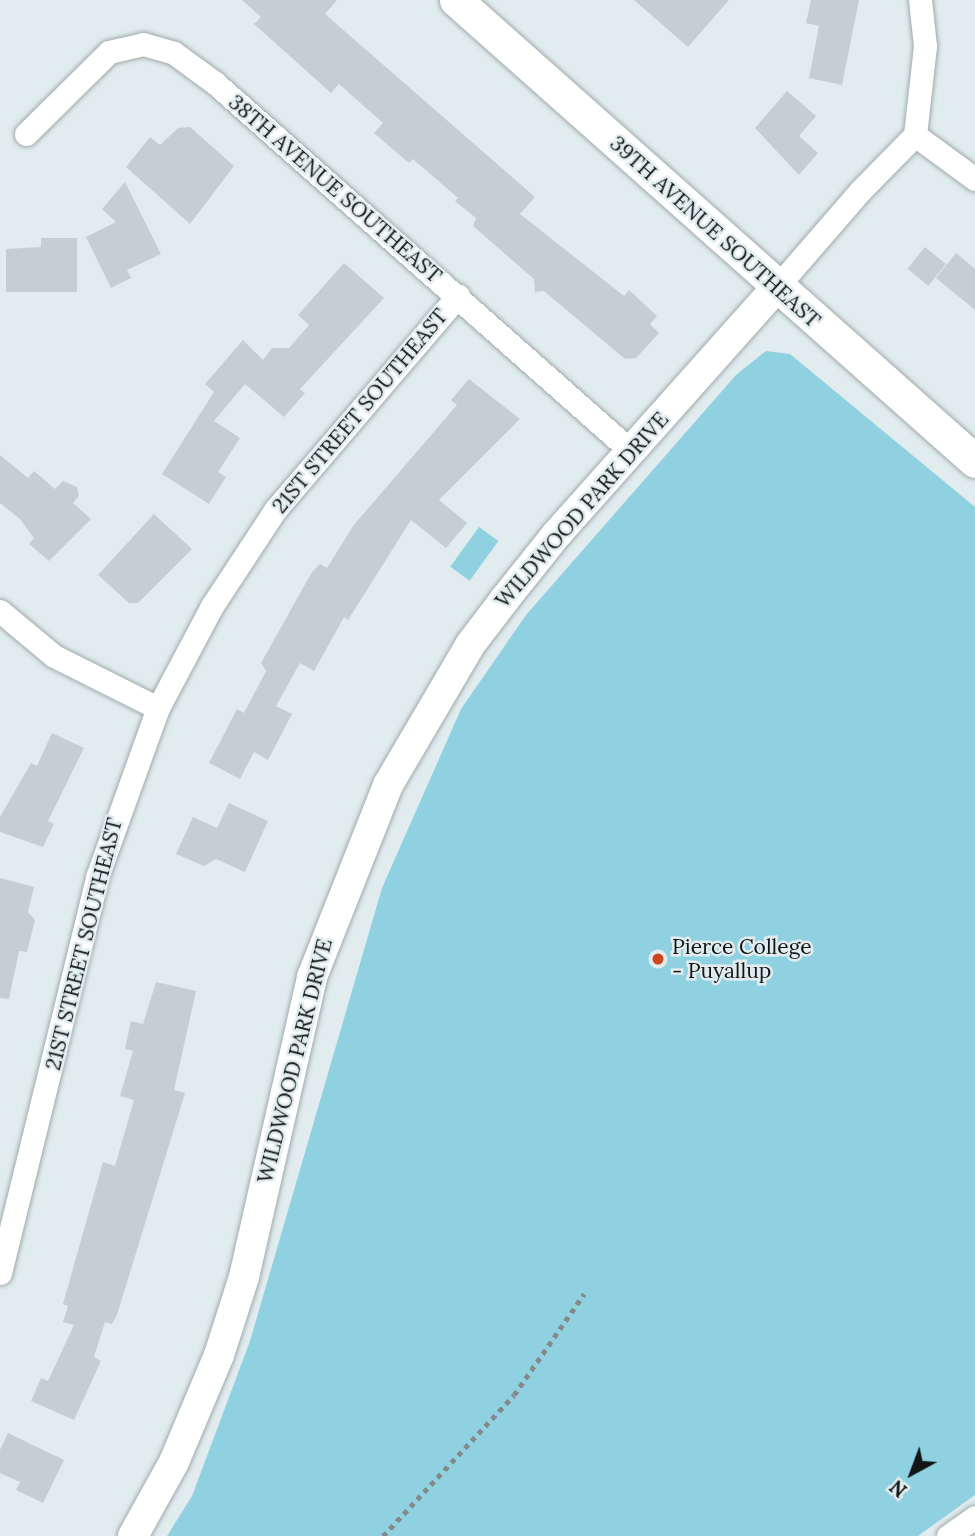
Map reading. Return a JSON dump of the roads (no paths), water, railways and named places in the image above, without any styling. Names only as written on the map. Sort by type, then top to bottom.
[{"type":"main road","name":"39TH AVENUE SOUTHEAST","points":[[456,0],[776,288],[975,461]]},
{"type":"street","points":[[776,288],[860,191],[915,135],[925,46],[920,0]]},
{"type":"street","name":"38TH AVENUE SOUTHEAST","points":[[26,134],[109,52],[133,44],[156,46],[207,76],[632,452]]},
{"type":"street","points":[[915,135],[937,147],[975,179]]},
{"type":"street","name":"WILDWOOD PARK DRIVE","points":[[133,1536],[180,1450],[219,1355],[244,1278],[312,977],[383,796],[470,645],[556,534],[776,288]]},
{"type":"street","name":"21ST STREET SOUTHEAST","points":[[0,1273],[97,877],[158,708],[212,606],[275,510],[458,296]]},
{"type":"street","points":[[0,611],[54,656],[158,708]]},
{"type":"street","points":[[948,1536],[975,1517]]},
{"type":"place","name":"Pierce College - Puyallup","points":[[658,959]]}]
